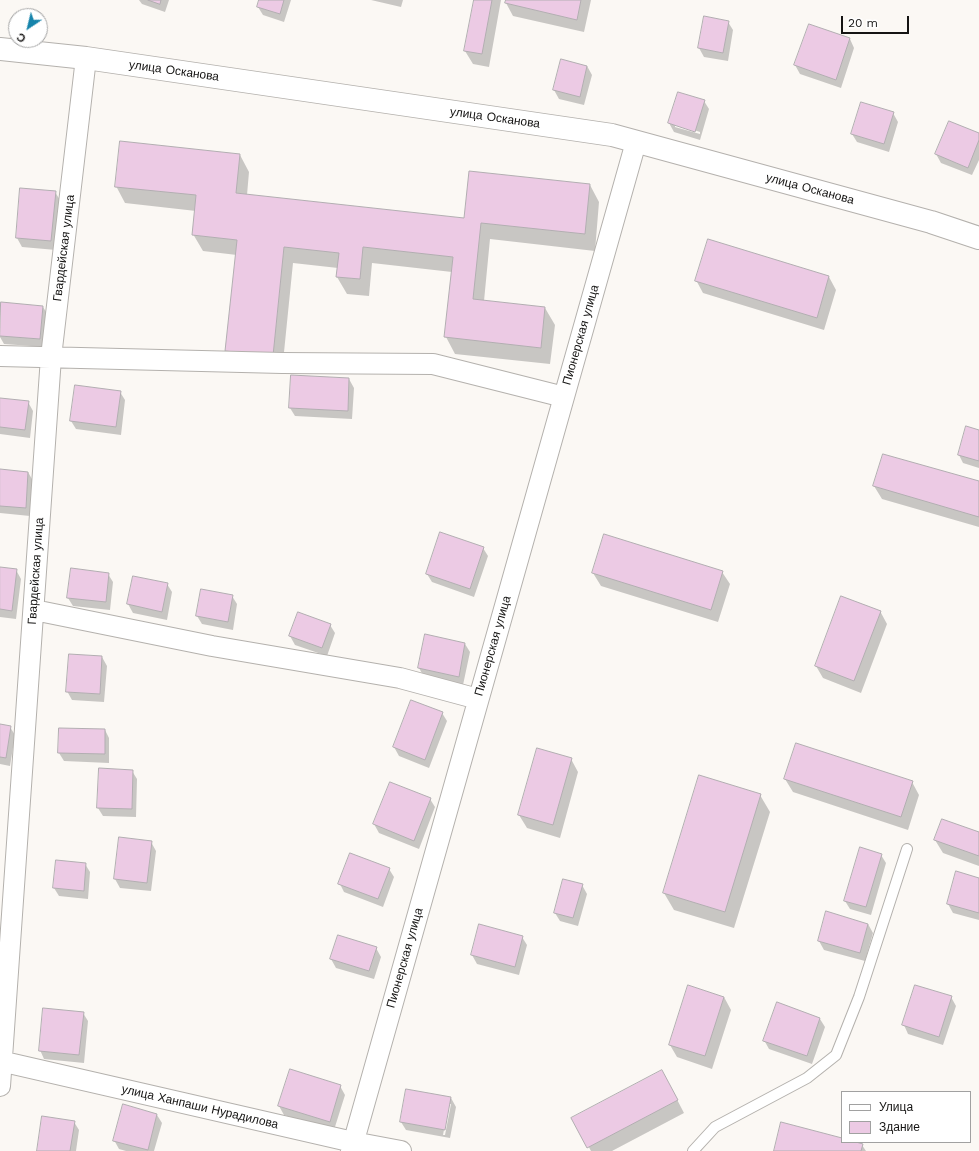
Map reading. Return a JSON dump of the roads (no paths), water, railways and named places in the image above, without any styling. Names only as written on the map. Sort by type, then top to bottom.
[{"type":"main road","name":"улица Осканова","points":[[0,49],[86,58],[612,135],[931,222],[979,238]]},
{"type":"street","name":"Гвардейская улица","points":[[0,1086],[51,357],[86,58]]},
{"type":"street","name":"Пионерская улица","points":[[352,1147],[636,142]]},
{"type":"street","points":[[0,356],[282,363],[433,364],[564,397]]},
{"type":"street","points":[[34,610],[212,646],[400,678],[478,699]]},
{"type":"street","name":"улица Ханпаши Нурадилова","points":[[1,1061],[352,1147],[401,1151]]},
{"type":"lane","points":[[693,1151],[715,1127],[808,1078],[836,1055],[859,997],[907,848]]}]
